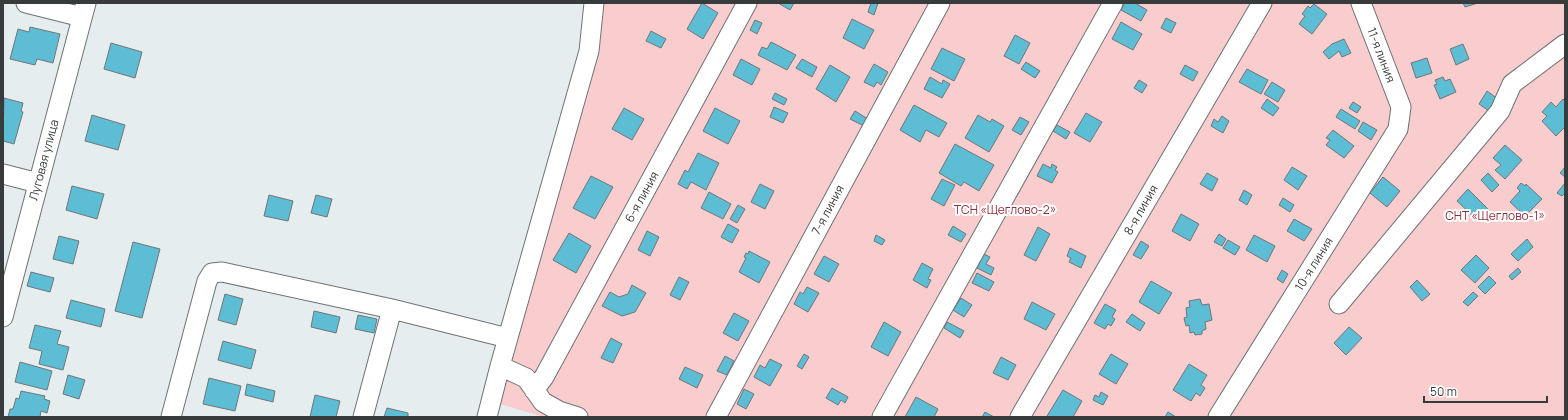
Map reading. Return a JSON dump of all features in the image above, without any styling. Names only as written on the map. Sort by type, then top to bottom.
[{"type":"street","points":[[26,3],[84,10]]},
{"type":"street","points":[[487,417],[500,366],[590,51],[594,3]]},
{"type":"street","name":"6-я линия","points":[[534,390],[544,376],[747,3]]},
{"type":"street","name":"7-я линия","points":[[716,417],[940,3]]},
{"type":"street","points":[[882,417],[1113,3]]},
{"type":"street","name":"8-я линия","points":[[1020,417],[1262,3]]},
{"type":"street","name":"11-я линия","points":[[1361,3],[1401,107]]},
{"type":"street","name":"Луговая улица","points":[[3,317],[84,10]]},
{"type":"street","points":[[1339,304],[1445,175],[1500,111],[1512,84],[1565,44]]},
{"type":"street","name":"10-я линия","points":[[1218,417],[1398,129],[1401,107]]},
{"type":"street","points":[[3,174],[38,183]]},
{"type":"street","points":[[171,417],[207,281],[212,273],[222,272],[392,309],[508,338]]},
{"type":"street","points":[[363,417],[392,309]]},
{"type":"street","points":[[500,366],[526,378],[543,402],[558,411],[578,417]]},
{"type":"green space","name":"ТСН «Щеглово-2»","points":[[600,3],[1565,3],[1565,417],[543,417],[497,403]]},
{"type":"building","points":[[702,3],[718,13],[703,39],[687,29]]},
{"type":"building","points":[[778,3],[794,3],[790,10]]},
{"type":"building","points":[[871,3],[878,3],[874,15],[868,12]]},
{"type":"building","points":[[1125,3],[1135,3],[1147,10],[1141,21],[1121,10]]},
{"type":"building","points":[[1463,3],[1478,3],[1465,7]]},
{"type":"building","points":[[1314,4],[1327,14],[1312,34],[1299,24],[1305,16],[1302,14],[1308,6],[1310,8]]},
{"type":"building","points":[[1166,18],[1176,23],[1171,33],[1161,28]]},
{"type":"building","points":[[852,19],[874,30],[864,49],[843,38]]},
{"type":"building","points":[[755,20],[762,23],[757,34],[750,30]]},
{"type":"building","points":[[1121,22],[1142,34],[1133,50],[1112,39]]},
{"type":"building","points":[[30,27],[60,34],[53,63],[37,59],[35,65],[10,59],[18,29],[29,32]]},
{"type":"building","points":[[651,31],[666,39],[661,48],[646,41]]},
{"type":"building","points":[[1015,35],[1030,43],[1019,64],[1004,56]]},
{"type":"building","points":[[1344,39],[1351,53],[1342,57],[1339,51],[1329,59],[1323,52],[1332,44]]},
{"type":"building","points":[[771,42],[796,55],[787,70],[758,55],[762,47],[767,49]]},
{"type":"building","points":[[111,43],[142,52],[135,78],[104,69]]},
{"type":"building","points":[[1463,44],[1469,59],[1456,65],[1450,49]]},
{"type":"building","points":[[942,48],[965,59],[954,81],[931,69]]},
{"type":"building","points":[[1427,58],[1432,73],[1416,78],[1411,63]]},
{"type":"building","points":[[741,59],[760,69],[752,85],[733,75]]},
{"type":"building","points":[[802,59],[817,67],[812,77],[796,68]]},
{"type":"building","points":[[1026,62],[1040,71],[1035,78],[1021,69]]},
{"type":"building","points":[[874,64],[888,72],[881,85],[877,82],[874,87],[864,82]]},
{"type":"building","points":[[830,65],[850,77],[836,102],[816,89]]},
{"type":"building","points":[[1185,65],[1198,72],[1193,81],[1180,74]]},
{"type":"building","points":[[1247,69],[1268,80],[1261,94],[1239,82]]},
{"type":"building","points":[[930,77],[942,84],[943,80],[950,84],[942,98],[924,89]]},
{"type":"building","points":[[1443,77],[1445,81],[1450,79],[1456,92],[1440,99],[1434,85],[1437,84],[1435,80]]},
{"type":"building","points":[[1139,80],[1147,85],[1142,93],[1134,88]]},
{"type":"building","points":[[1272,82],[1285,90],[1278,102],[1264,94]]},
{"type":"building","points":[[1487,91],[1498,99],[1489,111],[1479,104]]},
{"type":"building","points":[[775,93],[787,99],[784,105],[772,99]]},
{"type":"building","points":[[4,98],[23,103],[21,111],[23,112],[14,144],[3,141]]},
{"type":"building","points":[[1267,99],[1279,108],[1273,116],[1261,108]]},
{"type":"building","points":[[1563,99],[1565,101],[1565,127],[1556,136],[1542,121],[1547,116],[1542,112],[1551,102],[1556,107]]},
{"type":"building","points":[[1353,102],[1361,107],[1357,113],[1349,108]]},
{"type":"building","points":[[914,105],[947,123],[939,137],[926,130],[920,142],[900,130]]},
{"type":"building","points":[[774,107],[788,113],[783,123],[770,117]]},
{"type":"building","points":[[624,108],[644,119],[632,140],[612,129]]},
{"type":"building","points":[[715,108],[740,121],[728,144],[703,131]]},
{"type":"building","points":[[1341,109],[1360,121],[1355,129],[1336,117]]},
{"type":"building","points":[[855,111],[868,119],[864,126],[850,119]]},
{"type":"building","points":[[1086,113],[1102,122],[1090,142],[1074,133]]},
{"type":"building","points":[[92,115],[125,125],[118,150],[85,141]]},
{"type":"building","points":[[978,115],[990,122],[992,119],[1004,126],[989,152],[965,138]]},
{"type":"building","points":[[1222,116],[1229,121],[1223,133],[1211,126],[1214,119],[1218,122]]},
{"type":"building","points":[[1020,117],[1029,122],[1021,135],[1012,130]]},
{"type":"building","points":[[1363,122],[1377,130],[1371,140],[1358,131]]},
{"type":"building","points":[[1057,125],[1070,132],[1066,139],[1053,131]]},
{"type":"building","points":[[1333,130],[1354,146],[1344,158],[1326,145],[1330,140],[1326,138]]},
{"type":"building","points":[[955,144],[994,165],[979,191],[964,182],[961,186],[939,173]]},
{"type":"building","points":[[1505,145],[1522,160],[1505,179],[1495,170],[1501,165],[1493,158]]},
{"type":"building","points":[[698,153],[719,163],[706,190],[691,182],[687,189],[678,184],[685,170],[688,172]]},
{"type":"building","points":[[1043,164],[1051,168],[1052,164],[1057,167],[1055,170],[1058,172],[1052,183],[1037,176]]},
{"type":"building","points":[[1292,167],[1307,176],[1298,190],[1284,180]]},
{"type":"building","points":[[1565,167],[1565,177],[1560,173]]},
{"type":"building","points":[[1207,173],[1218,179],[1212,191],[1200,184]]},
{"type":"building","points":[[1488,173],[1499,185],[1492,192],[1481,180]]},
{"type":"building","points":[[591,176],[613,187],[595,219],[573,208]]},
{"type":"building","points":[[1383,177],[1400,191],[1387,207],[1370,193]]},
{"type":"building","points":[[942,179],[955,185],[944,206],[931,199]]},
{"type":"building","points":[[1521,183],[1525,186],[1526,184],[1542,199],[1525,216],[1510,202],[1520,191],[1517,188]]},
{"type":"building","points":[[1565,183],[1565,193],[1562,196],[1557,193]]},
{"type":"building","points":[[760,184],[774,191],[765,209],[751,202]]},
{"type":"building","points":[[72,186],[104,194],[97,219],[66,210]]},
{"type":"building","points":[[1468,189],[1489,210],[1478,221],[1457,201]]},
{"type":"building","points":[[1244,190],[1252,195],[1247,205],[1239,200]]},
{"type":"building","points":[[709,192],[731,204],[723,219],[701,208]]},
{"type":"building","points":[[269,195],[293,201],[288,221],[264,216]]},
{"type":"building","points":[[316,195],[332,199],[327,217],[311,213]]},
{"type":"building","points":[[1283,198],[1294,205],[1290,212],[1279,205]]},
{"type":"building","points":[[738,205],[745,209],[737,223],[730,219]]},
{"type":"building","points":[[1181,214],[1199,224],[1190,241],[1172,231]]},
{"type":"building","points":[[1294,219],[1312,229],[1304,241],[1287,231]]},
{"type":"building","points":[[728,224],[739,230],[732,243],[721,237]]},
{"type":"building","points":[[953,226],[966,234],[961,242],[948,235]]},
{"type":"building","points":[[1038,227],[1050,234],[1036,261],[1024,255]]},
{"type":"building","points":[[647,231],[659,237],[650,256],[638,250]]},
{"type":"building","points":[[569,233],[591,246],[576,273],[553,260]]},
{"type":"building","points":[[1219,234],[1226,239],[1222,246],[1214,242]]},
{"type":"building","points":[[876,235],[885,240],[882,245],[874,241]]},
{"type":"building","points":[[1254,235],[1275,246],[1267,262],[1246,250]]},
{"type":"building","points":[[59,236],[79,241],[73,264],[53,259]]},
{"type":"building","points":[[1527,239],[1533,247],[1518,261],[1511,254]]},
{"type":"building","points":[[1228,240],[1240,247],[1235,255],[1223,248]]},
{"type":"building","points":[[1141,241],[1149,246],[1141,259],[1133,255]]},
{"type":"building","points":[[133,242],[160,249],[142,318],[115,311]]},
{"type":"building","points":[[1070,248],[1086,256],[1081,268],[1069,262],[1071,258],[1067,256]]},
{"type":"building","points":[[749,251],[770,262],[759,283],[739,272],[746,258],[744,257]]},
{"type":"building","points":[[984,254],[990,257],[986,264],[994,268],[991,275],[977,268]]},
{"type":"building","points":[[1476,255],[1489,268],[1475,283],[1461,270]]},
{"type":"building","points":[[824,256],[839,264],[829,282],[814,274]]},
{"type":"building","points":[[922,263],[933,269],[928,279],[931,280],[927,288],[913,280]]},
{"type":"building","points":[[1518,268],[1521,272],[1512,280],[1509,276]]},
{"type":"building","points":[[1282,270],[1288,274],[1283,283],[1277,279]]},
{"type":"building","points":[[31,272],[54,278],[50,292],[27,286]]},
{"type":"building","points":[[977,273],[994,282],[989,291],[972,283]]},
{"type":"building","points":[[1489,276],[1496,283],[1485,294],[1478,287]]},
{"type":"building","points":[[679,277],[689,282],[680,300],[670,295]]},
{"type":"building","points":[[1417,280],[1430,294],[1422,301],[1410,287]]},
{"type":"building","points":[[1151,281],[1172,293],[1159,314],[1139,302]]},
{"type":"building","points":[[632,285],[646,293],[635,312],[622,316],[602,306],[610,292],[619,297],[628,294]]},
{"type":"building","points":[[807,287],[819,293],[808,312],[794,304],[800,292],[803,294]]},
{"type":"building","points":[[1473,292],[1478,296],[1468,306],[1463,302]]},
{"type":"building","points":[[225,294],[243,299],[236,325],[218,320]]},
{"type":"building","points":[[961,298],[972,305],[964,317],[953,310]]},
{"type":"building","points":[[1200,299],[1202,305],[1209,304],[1212,320],[1205,322],[1206,329],[1202,331],[1202,334],[1195,335],[1194,332],[1190,333],[1189,325],[1186,326],[1184,318],[1187,317],[1186,308],[1190,307],[1189,301]]},
{"type":"building","points":[[71,300],[105,309],[101,327],[66,318]]},
{"type":"building","points":[[1032,302],[1055,314],[1046,330],[1024,319]]},
{"type":"building","points":[[1105,304],[1116,310],[1112,317],[1115,319],[1111,326],[1108,324],[1105,329],[1094,323]]},
{"type":"building","points":[[314,311],[340,317],[336,333],[311,327]]},
{"type":"building","points":[[734,313],[749,321],[738,341],[723,333]]},
{"type":"building","points":[[1132,314],[1145,323],[1140,331],[1126,322]]},
{"type":"building","points":[[358,315],[377,319],[374,333],[355,329]]},
{"type":"building","points":[[884,322],[901,332],[888,356],[871,347]]},
{"type":"building","points":[[947,322],[964,331],[960,338],[944,328]]},
{"type":"building","points":[[35,325],[61,331],[57,344],[69,347],[63,370],[39,364],[42,351],[29,348]]},
{"type":"building","points":[[1349,327],[1362,338],[1346,355],[1334,343]]},
{"type":"building","points":[[611,338],[622,344],[613,363],[601,358]]},
{"type":"building","points":[[223,341],[256,350],[251,369],[218,360]]},
{"type":"building","points":[[804,354],[809,357],[802,369],[797,366]]},
{"type":"building","points":[[1111,354],[1128,364],[1116,384],[1099,374]]},
{"type":"building","points":[[725,356],[734,361],[727,375],[717,371]]},
{"type":"building","points":[[1001,357],[1016,365],[1008,380],[993,373]]},
{"type":"building","points":[[770,359],[782,365],[770,386],[754,377],[760,365],[765,368]]},
{"type":"building","points":[[20,362],[52,371],[47,390],[15,382]]},
{"type":"building","points":[[1189,364],[1207,375],[1201,385],[1205,388],[1200,396],[1196,393],[1191,401],[1173,390]]},
{"type":"building","points":[[685,367],[703,375],[697,388],[679,379]]},
{"type":"building","points":[[68,375],[85,380],[79,399],[63,394]]},
{"type":"building","points":[[209,378],[241,386],[235,411],[203,404]]},
{"type":"building","points":[[247,384],[275,391],[273,402],[245,395]]},
{"type":"building","points":[[832,388],[848,397],[845,403],[841,400],[838,405],[826,398]]},
{"type":"building","points":[[744,389],[754,394],[746,409],[737,404]]},
{"type":"building","points":[[1063,390],[1082,401],[1073,417],[1047,416]]},
{"type":"building","points":[[21,391],[45,396],[44,399],[50,401],[47,413],[41,411],[40,417],[8,417],[10,409],[13,409],[16,398],[19,399]]},
{"type":"building","points":[[1101,392],[1108,396],[1103,405],[1093,400],[1095,395],[1099,397]]},
{"type":"building","points":[[315,395],[340,401],[336,417],[310,417]]},
{"type":"building","points":[[916,397],[938,409],[934,417],[905,417]]},
{"type":"building","points":[[387,408],[408,413],[408,417],[384,417]]},
{"type":"building","points":[[985,412],[994,417],[982,417]]},
{"type":"building","points":[[1168,412],[1176,417],[1165,417]]},
{"type":"park label","name":"СНТ «Щеглово-1»","points":[[1495,216]]}]
